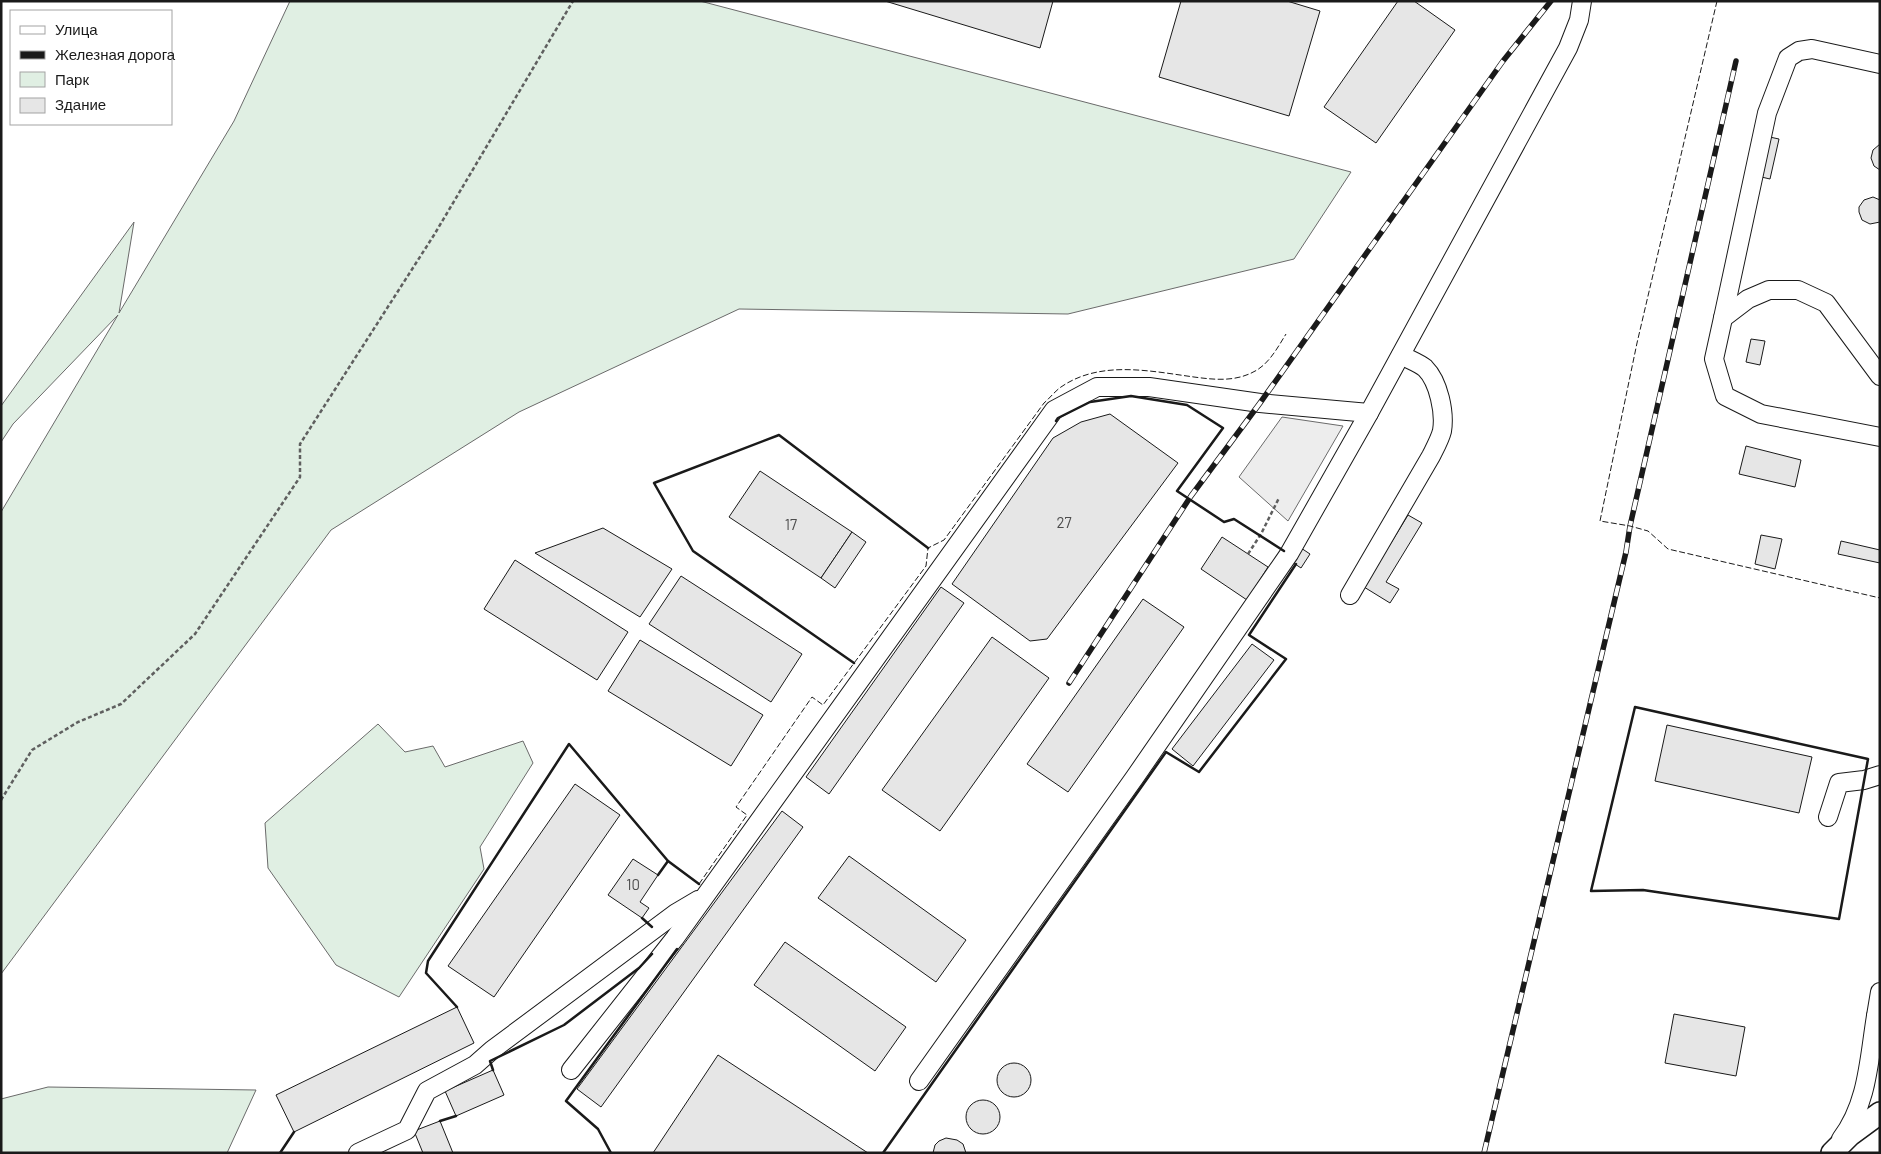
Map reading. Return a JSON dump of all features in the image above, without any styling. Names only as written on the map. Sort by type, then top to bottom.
[{"type":"main road","points":[[1831,1153],[1850,1135],[1880,1113]]},
{"type":"street","points":[[919,1081],[1135,777],[1288,554],[1369,413],[1568,48],[1578,20],[1582,1]]},
{"type":"street","points":[[1880,64],[1812,49],[1799,51],[1788,58],[1767,113],[1714,358],[1725,396],[1761,414],[1880,437]]},
{"type":"street","points":[[1723,318],[1748,299],[1769,290],[1798,290],[1826,303],[1880,376]]},
{"type":"street","points":[[1350,594],[1431,456],[1442,433],[1443,416],[1439,396],[1432,380],[1425,368],[1401,355]]},
{"type":"street","points":[[572,1070],[675,938],[1054,410],[1097,387],[1149,387],[1260,403],[1369,413]]},
{"type":"street","points":[[1828,817],[1839,783],[1864,780],[1880,775]]},
{"type":"street","points":[[358,1153],[407,1130],[427,1091],[476,1065],[492,1050],[676,913],[705,896]]},
{"type":"street","points":[[1831,1153],[1850,1127],[1861,1101],[1880,992]]},
{"type":"street","points":[[1876,1016],[1876,1032],[1880,1047]]},
{"type":"path","points":[[1,800],[32,750],[78,722],[121,704],[195,634],[300,477],[300,444],[434,235],[573,1]]},
{"type":"path","points":[[1248,554],[1261,534],[1279,498]]},
{"type":"green space","points":[[290,1],[700,1],[1351,172],[1294,259],[1068,314],[739,309],[519,412],[331,530],[1,974],[1,512],[118,315],[13,424],[1,442],[1,406],[134,222],[119,313],[234,121]]},
{"type":"green space","points":[[378,724],[405,752],[433,746],[445,767],[523,741],[533,763],[480,847],[484,869],[399,997],[336,965],[268,868],[265,823]]},
{"type":"green space","points":[[48,1087],[256,1090],[227,1153],[1,1153],[1,1099]]},
{"type":"shaded area","points":[[1282,417],[1343,426],[1288,521],[1239,477]]},
{"type":"building","points":[[885,1],[1053,1],[1040,48]]},
{"type":"building","points":[[1181,1],[1287,1],[1320,11],[1289,116],[1159,77]]},
{"type":"building","points":[[1398,1],[1414,1],[1455,30],[1376,143],[1324,107]]},
{"type":"building","points":[[1765,136],[1779,139],[1770,179],[1757,176]]},
{"type":"building","points":[[1880,144],[1880,170],[1874,166],[1871,158],[1873,150]]},
{"type":"building","points":[[1873,197],[1880,200],[1880,222],[1870,224],[1862,220],[1859,207],[1864,200]]},
{"type":"building","points":[[1751,339],[1765,341],[1760,365],[1746,362]]},
{"type":"building","points":[[1110,414],[1178,463],[1047,639],[1030,641],[952,584],[1053,438],[1081,422]]},
{"type":"building","points":[[1746,446],[1801,460],[1795,487],[1739,474]]},
{"type":"building","points":[[760,471],[852,532],[821,578],[729,517]]},
{"type":"building","points":[[1408,515],[1422,523],[1386,582],[1399,589],[1390,603],[1364,587]]},
{"type":"building","points":[[603,528],[672,569],[640,617],[535,553]]},
{"type":"building","points":[[852,532],[866,542],[835,588],[821,578]]},
{"type":"building","points":[[1761,535],[1782,539],[1775,569],[1755,564]]},
{"type":"building","points":[[1222,537],[1268,567],[1247,600],[1201,569]]},
{"type":"building","points":[[1841,541],[1880,550],[1880,563],[1838,554]]},
{"type":"building","points":[[1298,546],[1310,554],[1301,568],[1289,560]]},
{"type":"building","points":[[515,560],[628,632],[597,680],[484,609]]},
{"type":"building","points":[[681,576],[802,654],[771,702],[649,624]]},
{"type":"building","points":[[941,587],[964,603],[829,794],[806,777]]},
{"type":"building","points":[[1143,599],[1184,627],[1068,792],[1027,764]]},
{"type":"building","points":[[992,637],[1049,678],[940,831],[882,790]]},
{"type":"building","points":[[640,640],[763,715],[731,766],[608,691]]},
{"type":"building","points":[[1252,644],[1274,660],[1193,766],[1172,749]]},
{"type":"building","points":[[1667,725],[1812,757],[1799,813],[1655,781]]},
{"type":"building","points":[[575,784],[620,815],[494,997],[448,966]]},
{"type":"building","points":[[782,811],[803,827],[601,1107],[577,1089]]},
{"type":"building","points":[[849,856],[966,940],[936,982],[818,898]]},
{"type":"building","points":[[633,859],[658,875],[640,902],[649,908],[642,918],[608,895]]},
{"type":"building","points":[[785,942],[906,1027],[875,1071],[754,985]]},
{"type":"building","points":[[457,1007],[474,1043],[294,1132],[276,1095]]},
{"type":"building","points":[[1674,1014],[1745,1027],[1736,1076],[1665,1063]]},
{"type":"building","points":[[718,1055],[868,1153],[653,1153]]},
{"type":"building","points":[[1014,1063],[1026,1068],[1031,1080],[1026,1092],[1014,1097],[1002,1092],[997,1080],[1002,1068]]},
{"type":"building","points":[[493,1070],[504,1095],[456,1116],[445,1091]]},
{"type":"building","points":[[983,1100],[995,1105],[1000,1117],[995,1129],[983,1134],[971,1129],[966,1117],[971,1105]]},
{"type":"building","points":[[440,1121],[453,1153],[423,1153],[414,1131]]},
{"type":"building","points":[[946,1138],[957,1140],[963,1144],[966,1153],[933,1153],[935,1145]]},
{"type":"railway","points":[[1069,683],[1191,496],[1260,403],[1503,61],[1551,1]]},
{"type":"railway","points":[[1484,1153],[1626,552],[1630,526],[1736,61]]},
{"type":"fence","points":[[1717,1],[1637,343],[1600,521],[1648,531],[1668,549],[1880,598]]},
{"type":"fence","points":[[699,884],[747,815],[736,807],[812,697],[823,705],[926,566],[928,548],[944,540],[1044,403],[1057,390],[1076,379],[1092,373],[1109,370],[1143,370],[1218,379],[1242,377],[1257,370],[1266,363],[1286,334]]},
{"type":"wall","points":[[1056,421],[1058,418],[1090,402],[1131,396],[1187,405],[1223,428],[1177,491],[1224,522],[1234,519],[1284,551]]},
{"type":"wall","points":[[854,663],[693,551],[654,483],[779,435],[928,548]]},
{"type":"wall","points":[[883,1153],[1166,752],[1199,772],[1286,659],[1249,635],[1296,564]]},
{"type":"wall","points":[[1635,707],[1868,759],[1839,919],[1643,890],[1591,891],[1635,707]]},
{"type":"wall","points":[[457,1007],[426,973],[428,961],[569,744],[668,861],[699,884]]},
{"type":"wall","points":[[658,875],[668,861]]},
{"type":"wall","points":[[642,918],[652,927]]},
{"type":"wall","points":[[611,1153],[598,1129],[566,1101],[677,949]]},
{"type":"wall","points":[[493,1070],[490,1061],[564,1025],[639,968],[652,954]]},
{"type":"wall","points":[[440,1121],[456,1116]]},
{"type":"wall","points":[[280,1153],[294,1132]]}]
